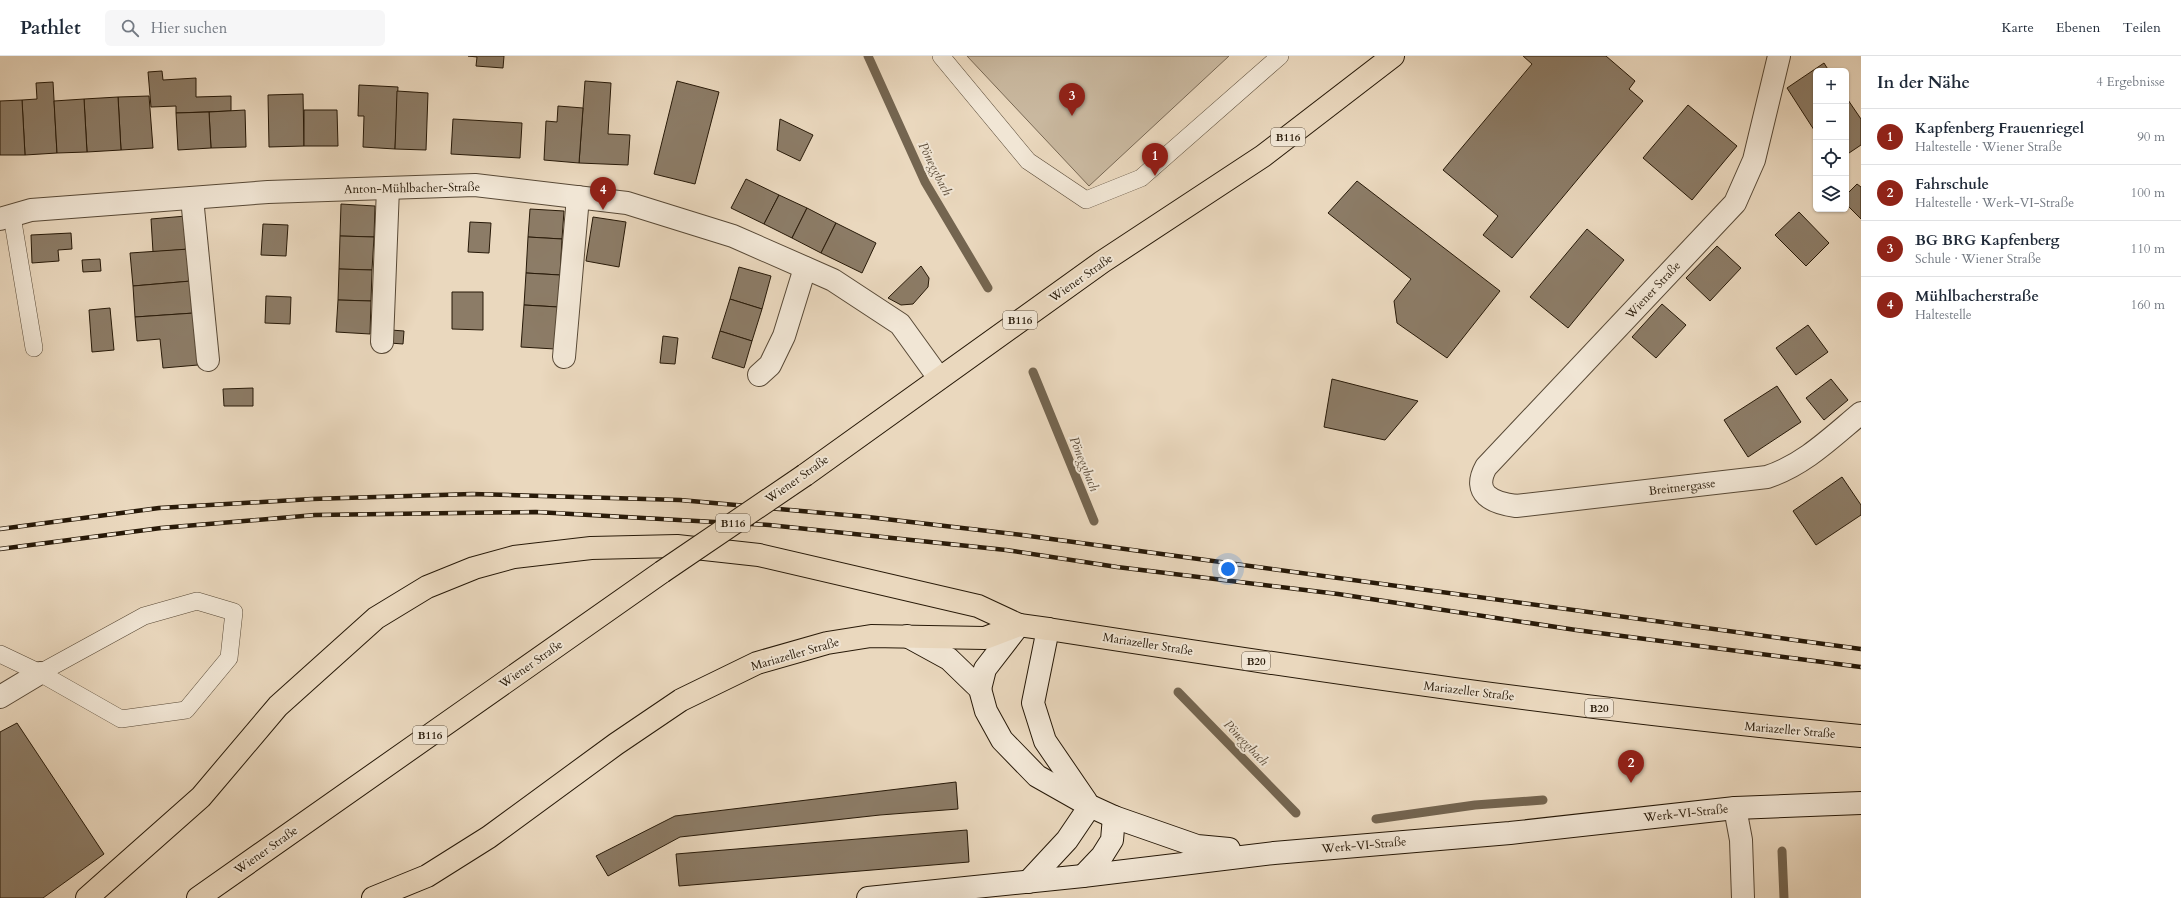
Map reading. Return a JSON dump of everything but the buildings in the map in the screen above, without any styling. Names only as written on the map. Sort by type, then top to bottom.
[{"type":"main road","name":"Wiener Straße","points":[[198,898],[662,572],[805,474],[1102,262],[1263,156],[1393,56]]},
{"type":"main road","points":[[87,898],[201,797],[278,706],[376,618],[427,587],[474,568],[514,557],[591,548],[677,546],[759,555],[782,560],[978,606],[1019,625]]},
{"type":"main road","name":"Mariazeller Straße","points":[[373,898],[427,876],[489,837],[616,744],[681,700],[757,663],[827,643],[871,636],[985,638],[1019,625],[1293,667],[1464,691],[1733,724],[1861,736]]},
{"type":"street","name":"Wiener Straße","points":[[1486,495],[1481,484],[1482,474],[1486,467],[1735,203],[1754,160],[1779,56]]},
{"type":"street","name":"Anton-Mühlbacher-Straße","points":[[6,218],[31,210],[268,192],[475,185],[627,203],[733,236],[833,280],[900,324],[939,378]]},
{"type":"street","points":[[382,342],[388,188]]},
{"type":"street","points":[[564,358],[578,197]]},
{"type":"street","points":[[192,198],[208,360]]},
{"type":"street","points":[[759,374],[770,365],[784,336],[805,268]]},
{"type":"street","name":"Breitnergasse","points":[[1486,495],[1490,499],[1499,503],[1516,506],[1768,476],[1784,471],[1812,453],[1861,413]]},
{"type":"street","points":[[1019,625],[985,669],[980,689],[986,711],[1002,740],[1037,776],[1090,806],[1114,817],[1198,846],[1274,853]]},
{"type":"street","points":[[1048,629],[1033,703],[1044,741],[1090,806]]},
{"type":"street","points":[[907,636],[949,659],[980,689]]},
{"type":"street","points":[[0,697],[40,673]]},
{"type":"street","name":"Werk-VI-Straße","points":[[868,898],[1083,876],[1274,853],[1510,833],[1735,808],[1861,803]]},
{"type":"street","points":[[1028,882],[1067,840],[1090,806]]},
{"type":"street","points":[[1735,808],[1741,840],[1743,898]]},
{"type":"street","points":[[1083,876],[1102,856],[1112,840],[1114,817]]},
{"type":"lane","points":[[941,56],[1028,161],[1086,200],[1140,178],[1280,56]]},
{"type":"lane","points":[[6,218],[34,348]]},
{"type":"lane","points":[[0,654],[40,673],[121,718],[186,710],[229,658],[234,612],[197,600],[144,616],[40,673]]},
{"type":"shaded area","points":[[967,56],[1229,56],[1089,186]]},
{"type":"waterway","name":"Pöneggbach","points":[[868,56],[925,182],[988,288]]},
{"type":"waterway","name":"Pöneggbach","points":[[1033,372],[1094,521]]},
{"type":"waterway","name":"Pöneggbach","points":[[1178,692],[1296,813]]},
{"type":"waterway","name":"Pöneggbach","points":[[1376,819],[1475,805],[1543,800]]},
{"type":"waterway","name":"Pöneggbach","points":[[1782,851],[1784,898]]},
{"type":"railway","points":[[0,529],[159,508],[312,499],[472,494],[680,500],[868,517],[1022,535],[1861,649]]},
{"type":"railway","points":[[0,549],[161,528],[315,515],[536,512],[769,525],[1006,550],[1117,567],[1338,594],[1576,630],[1861,667]]},
{"type":"place","name":"BG BRG Kapfenberg","points":[[1072,116]]},
{"type":"place","name":"Kapfenberg Frauenriegel","points":[[1155,176]]},
{"type":"place","name":"Mühlbacherstraße","points":[[603,210]]},
{"type":"place","name":"Fahrschule","points":[[1631,783]]}]
